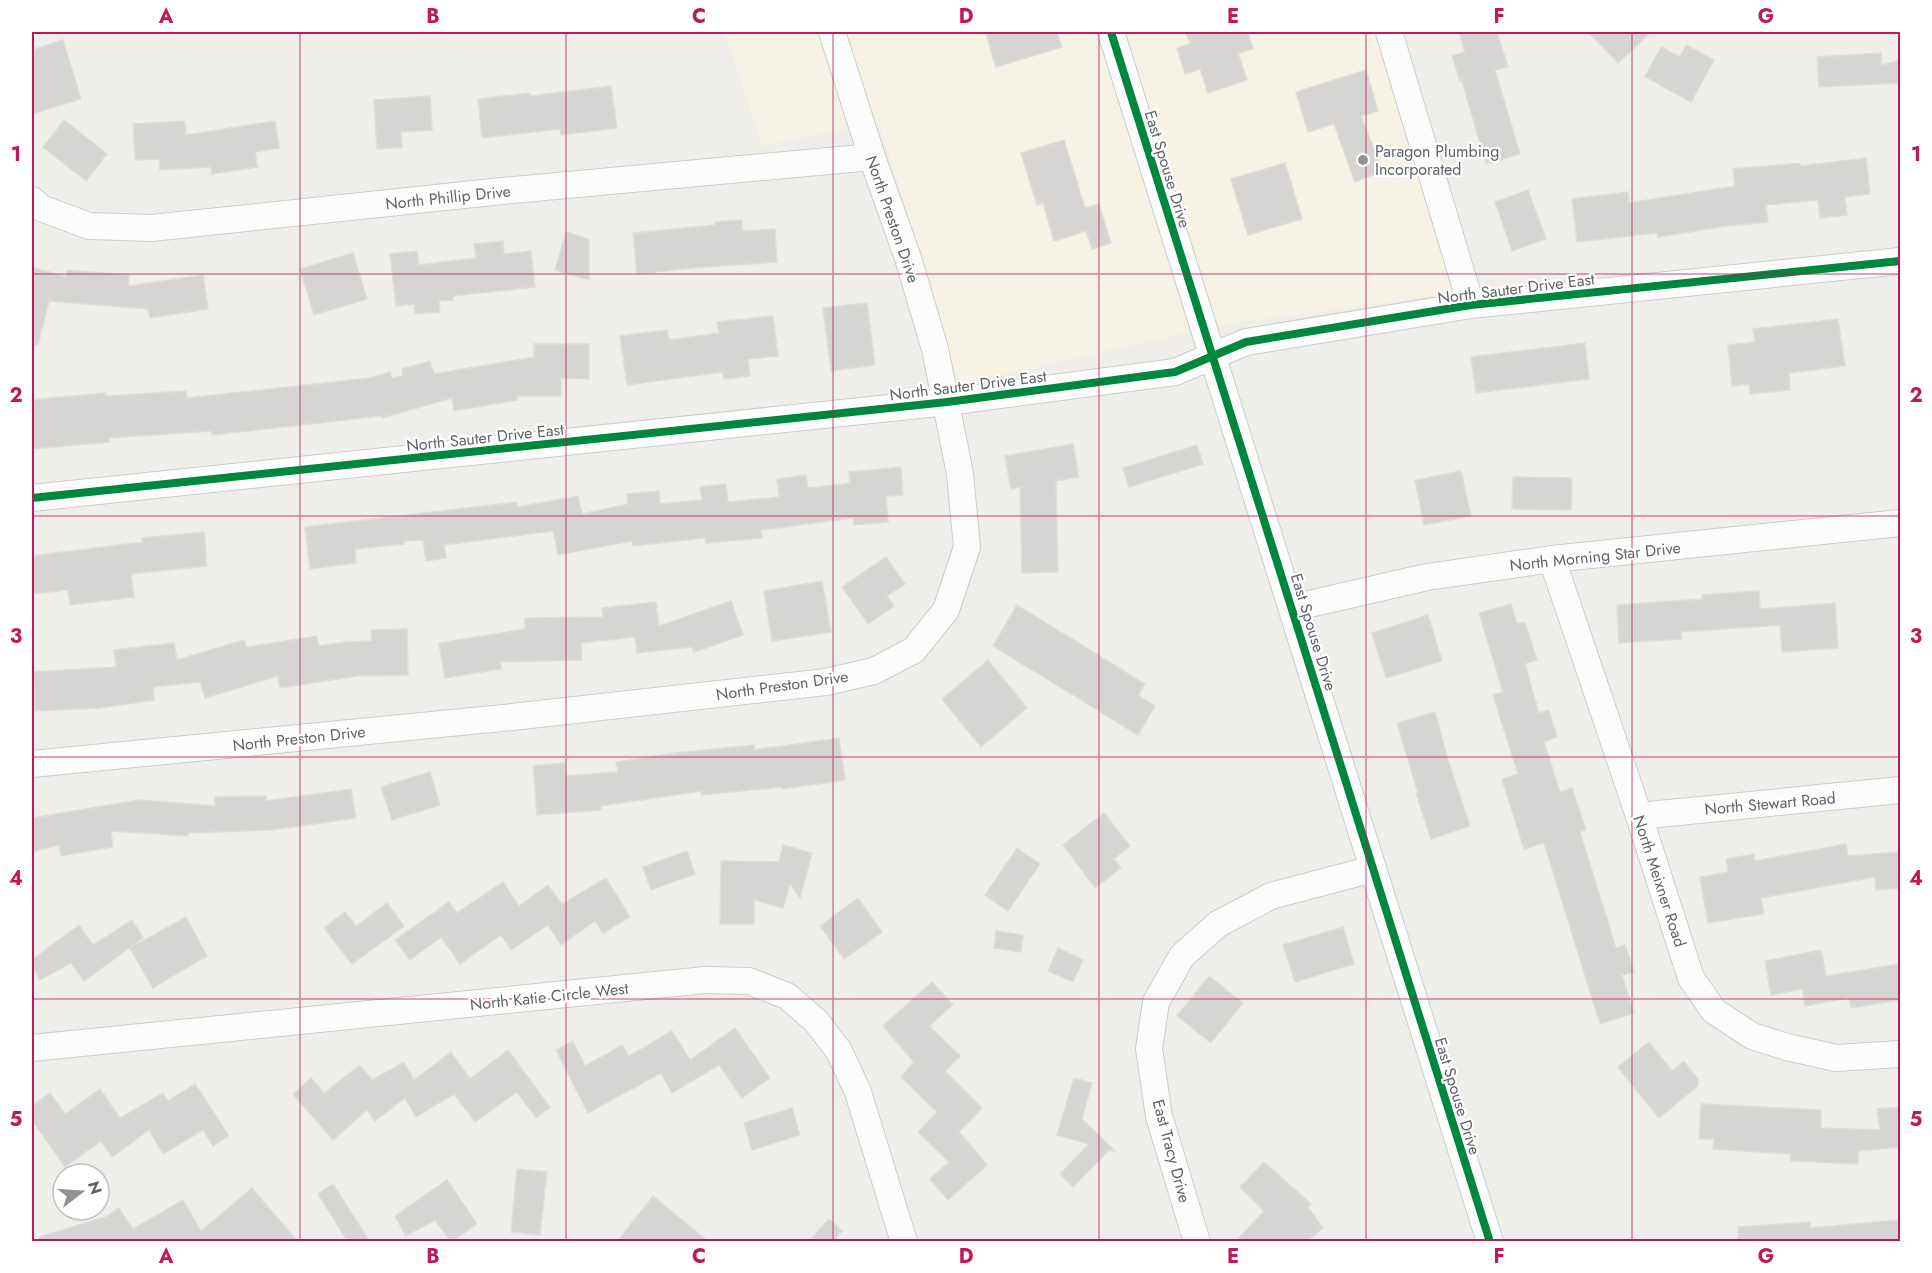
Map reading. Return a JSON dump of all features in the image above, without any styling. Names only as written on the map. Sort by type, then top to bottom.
[{"type":"street","name":"North Preston Drive","points":[[32,764],[570,711],[826,682],[874,671],[914,650],[946,610],[967,547],[960,474],[935,349],[908,258],[872,157],[832,32]]},
{"type":"street","name":"East Spouse Drive","points":[[1111,32],[1490,1242]]},
{"type":"street","points":[[1389,32],[1472,305]]},
{"type":"street","name":"North Phillip Drive","points":[[32,200],[40,208],[89,226],[152,228],[502,191],[872,157]]},
{"type":"street","name":"North Sauter Drive East","points":[[32,498],[947,402],[1175,372],[1246,342],[1472,305],[1900,261]]},
{"type":"street","name":"North Morning Star Drive","points":[[1292,608],[1427,577],[1552,559],[1900,524]]},
{"type":"street","name":"North Meixner Road","points":[[1552,559],[1691,978],[1714,1011],[1752,1036],[1836,1058],[1900,1054]]},
{"type":"street","name":"North Stewart Road","points":[[1639,816],[1900,790]]},
{"type":"street","name":"East Tracy Drive","points":[[1197,1242],[1160,1116],[1149,1049],[1155,1002],[1182,956],[1218,924],[1271,896],[1373,869]]},
{"type":"street","name":"North Katie Circle West","points":[[32,1048],[705,980],[749,981],[787,996],[816,1021],[840,1051],[858,1092],[904,1242]]},
{"type":"shaded area","points":[[725,32],[1376,32],[1455,293],[1228,324],[960,384],[879,122],[762,146]]},
{"type":"building","points":[[1057,32],[1062,47],[996,67],[986,34]]},
{"type":"building","points":[[1186,32],[1248,32],[1253,49],[1238,53],[1247,80],[1208,93],[1200,69],[1185,74],[1177,48],[1190,44]]},
{"type":"building","points":[[1459,32],[1497,32],[1508,67],[1495,70],[1520,154],[1486,164],[1462,81],[1460,81],[1452,56],[1465,52]]},
{"type":"building","points":[[1588,32],[1651,32],[1618,63]]},
{"type":"building","points":[[63,40],[81,99],[32,114],[32,50]]},
{"type":"building","points":[[1686,45],[1714,60],[1691,102],[1645,77],[1661,47],[1680,57]]},
{"type":"building","points":[[1881,53],[1882,65],[1900,60],[1900,83],[1819,87],[1817,57]]},
{"type":"building","points":[[1366,70],[1378,111],[1361,116],[1383,171],[1355,182],[1334,124],[1308,132],[1296,92]]},
{"type":"building","points":[[611,86],[617,128],[561,135],[560,129],[482,138],[478,99],[530,93],[530,96]]},
{"type":"building","points":[[430,96],[432,130],[401,132],[402,147],[377,149],[374,100]]},
{"type":"building","points":[[64,120],[107,154],[86,181],[43,147]]},
{"type":"building","points":[[185,121],[186,135],[275,121],[279,148],[255,152],[258,167],[212,174],[211,167],[160,170],[159,159],[135,160],[133,124]]},
{"type":"building","points":[[1064,140],[1085,208],[1099,204],[1111,243],[1092,249],[1086,231],[1054,241],[1043,203],[1037,205],[1021,153]]},
{"type":"building","points":[[1866,158],[1870,194],[1845,197],[1847,215],[1820,218],[1818,200],[1766,205],[1768,222],[1658,237],[1657,233],[1577,242],[1572,199],[1628,192],[1629,203],[1735,186],[1733,169],[1800,163],[1800,166]]},
{"type":"building","points":[[1285,163],[1302,219],[1248,235],[1231,179]]},
{"type":"building","points":[[1528,190],[1546,239],[1512,251],[1495,202]]},
{"type":"building","points":[[742,220],[742,231],[775,229],[777,262],[637,274],[633,233]]},
{"type":"building","points":[[566,232],[589,239],[589,280],[555,270]]},
{"type":"building","points":[[503,241],[504,254],[531,251],[535,287],[453,296],[453,300],[439,301],[440,312],[415,314],[414,304],[396,306],[390,254],[417,251],[419,265],[476,258],[474,244]]},
{"type":"building","points":[[353,253],[367,299],[314,315],[300,269]]},
{"type":"building","points":[[32,267],[66,277],[67,270],[129,275],[128,286],[203,275],[208,309],[150,318],[148,309],[49,301],[38,345],[32,344]]},
{"type":"building","points":[[867,303],[875,365],[831,371],[823,308]]},
{"type":"building","points":[[773,316],[778,356],[748,359],[750,376],[724,379],[723,372],[627,385],[620,336],[667,330],[669,340],[719,333],[717,322]]},
{"type":"building","points":[[1838,319],[1845,366],[1789,373],[1790,390],[1750,394],[1749,384],[1732,386],[1728,345],[1755,342],[1753,329]]},
{"type":"building","points":[[1585,343],[1589,379],[1476,393],[1471,357]]},
{"type":"building","points":[[534,344],[589,344],[589,379],[561,378],[561,396],[517,396],[518,400],[454,411],[452,398],[382,418],[381,416],[212,435],[212,431],[109,438],[110,442],[32,449],[32,400],[105,393],[106,396],[186,391],[187,398],[369,378],[390,372],[392,378],[403,376],[402,369],[430,361],[434,374],[534,357]]},
{"type":"building","points":[[1073,444],[1079,477],[1056,481],[1058,572],[1022,573],[1020,487],[1011,489],[1005,456]]},
{"type":"building","points":[[1197,445],[1203,464],[1129,487],[1123,468]]},
{"type":"building","points":[[901,467],[903,495],[886,496],[888,522],[854,525],[853,518],[761,530],[762,538],[706,543],[705,538],[633,546],[632,541],[558,555],[553,531],[444,545],[446,558],[426,561],[423,540],[404,541],[404,544],[355,549],[356,563],[310,569],[305,527],[517,502],[518,507],[578,496],[582,514],[628,504],[627,494],[659,491],[660,504],[702,500],[700,487],[726,484],[728,502],[779,497],[777,479],[806,475],[808,488],[850,483],[849,472]]},
{"type":"building","points":[[1461,471],[1471,516],[1424,525],[1415,480]]},
{"type":"building","points":[[1513,477],[1572,478],[1571,510],[1512,509]]},
{"type":"building","points":[[204,532],[207,566],[131,574],[134,597],[70,605],[68,590],[32,594],[32,556],[143,542],[142,538]]},
{"type":"building","points":[[886,557],[905,584],[887,596],[894,606],[868,624],[842,587]]},
{"type":"building","points":[[822,581],[831,632],[772,641],[764,591]]},
{"type":"building","points":[[1759,591],[1760,609],[1835,603],[1838,648],[1782,652],[1780,625],[1681,632],[1682,639],[1619,643],[1617,605],[1703,599],[1702,595]]},
{"type":"building","points":[[731,601],[743,635],[694,652],[692,647],[637,653],[635,637],[581,643],[582,660],[500,662],[501,669],[445,678],[439,643],[525,629],[525,618],[603,617],[602,608],[656,602],[659,626]]},
{"type":"building","points":[[1511,604],[1517,624],[1525,622],[1537,660],[1525,664],[1539,713],[1549,710],[1557,737],[1544,742],[1560,792],[1572,788],[1586,830],[1580,832],[1616,948],[1625,945],[1634,972],[1622,975],[1634,1013],[1600,1024],[1544,843],[1524,849],[1502,779],[1518,774],[1493,695],[1503,692],[1479,613]]},
{"type":"building","points":[[1017,605],[1145,684],[1138,695],[1155,706],[1138,735],[993,646]]},
{"type":"building","points":[[1428,615],[1442,661],[1386,678],[1372,633]]},
{"type":"building","points":[[407,629],[408,675],[358,676],[280,688],[278,676],[205,698],[200,682],[153,687],[154,700],[100,708],[35,711],[33,672],[116,667],[114,650],[174,643],[177,660],[244,640],[246,647],[317,636],[319,646],[372,641],[371,630]]},
{"type":"building","points":[[988,660],[1027,708],[981,747],[942,699]]},
{"type":"building","points":[[1435,712],[1470,826],[1431,839],[1397,723]]},
{"type":"building","points":[[839,738],[845,780],[782,789],[781,787],[701,795],[701,791],[601,806],[601,810],[537,815],[533,766],[565,763],[566,776],[618,772],[616,762],[754,745],[754,750]]},
{"type":"building","points":[[430,772],[440,805],[392,820],[381,787]]},
{"type":"building","points":[[351,789],[356,818],[271,830],[188,833],[188,836],[111,831],[113,847],[61,856],[59,845],[32,852],[32,818],[139,800],[215,806],[215,797],[266,796],[266,801]]},
{"type":"building","points":[[1104,813],[1130,846],[1114,859],[1121,868],[1095,888],[1063,845]]},
{"type":"building","points":[[1846,844],[1848,856],[1900,852],[1900,888],[1876,890],[1875,877],[1761,898],[1764,914],[1708,923],[1700,877],[1728,872],[1726,859],[1754,854],[1755,861]]},
{"type":"building","points":[[783,845],[812,853],[800,898],[790,884],[783,908],[754,900],[754,924],[720,924],[721,861],[779,862]]},
{"type":"building","points":[[1017,848],[1040,864],[1008,911],[985,895]]},
{"type":"building","points":[[687,851],[695,874],[651,890],[643,867]]},
{"type":"building","points":[[606,878],[630,917],[603,933],[595,921],[561,945],[548,925],[511,950],[501,935],[460,964],[441,937],[410,960],[395,940],[449,902],[457,913],[503,882],[519,906],[548,885],[562,904]]},
{"type":"building","points":[[858,898],[882,932],[844,959],[820,926]]},
{"type":"building","points":[[387,903],[404,926],[352,964],[324,928],[345,912],[356,926]]},
{"type":"building","points":[[186,917],[207,956],[153,988],[130,948]]},
{"type":"building","points":[[132,920],[143,938],[84,981],[71,963],[40,980],[32,960],[79,925],[93,945]]},
{"type":"building","points":[[1343,927],[1354,964],[1295,982],[1283,945]]},
{"type":"building","points":[[996,931],[1023,935],[1021,952],[994,948]]},
{"type":"building","points":[[1058,948],[1083,960],[1073,982],[1048,971]]},
{"type":"building","points":[[1821,950],[1826,976],[1900,964],[1900,1000],[1851,1008],[1849,998],[1805,1006],[1802,989],[1771,995],[1765,961]]},
{"type":"building","points":[[1209,976],[1243,1003],[1211,1043],[1177,1016]]},
{"type":"building","points":[[932,982],[953,1005],[929,1026],[960,1056],[945,1071],[982,1108],[959,1132],[987,1165],[948,1200],[930,1179],[949,1162],[918,1132],[937,1112],[901,1077],[914,1062],[883,1026]]},
{"type":"building","points":[[735,1028],[770,1078],[742,1098],[719,1065],[672,1093],[661,1073],[588,1113],[556,1050],[573,1041],[585,1066],[622,1045],[629,1056],[672,1031],[690,1060]]},
{"type":"building","points":[[1649,1042],[1672,1071],[1684,1061],[1698,1079],[1698,1086],[1659,1118],[1618,1067]]},
{"type":"building","points":[[508,1050],[550,1107],[536,1118],[517,1092],[475,1122],[454,1094],[416,1117],[405,1098],[375,1121],[367,1110],[333,1140],[293,1094],[311,1078],[324,1093],[360,1065],[372,1080],[404,1062],[414,1080],[451,1052],[470,1079]]},
{"type":"building","points":[[1074,1078],[1092,1083],[1082,1119],[1115,1151],[1109,1150],[1073,1187],[1060,1174],[1089,1144],[1057,1135]]},
{"type":"building","points":[[195,1084],[229,1136],[213,1146],[203,1130],[163,1154],[149,1130],[112,1157],[101,1141],[72,1162],[61,1162],[32,1120],[32,1106],[50,1093],[65,1114],[100,1089],[120,1118],[163,1093],[168,1101]]},
{"type":"building","points":[[1701,1104],[1821,1110],[1821,1128],[1880,1130],[1877,1109],[1900,1107],[1900,1147],[1858,1151],[1858,1164],[1791,1161],[1791,1154],[1713,1149],[1714,1139],[1699,1139]]},
{"type":"building","points":[[792,1108],[800,1135],[752,1150],[744,1123]]},
{"type":"building","points":[[1264,1162],[1311,1204],[1308,1207],[1323,1228],[1306,1242],[1235,1242],[1264,1211],[1240,1187]]},
{"type":"building","points":[[517,1169],[547,1172],[540,1235],[511,1232]]},
{"type":"building","points":[[447,1180],[477,1224],[451,1242],[435,1220],[406,1236],[395,1216]]},
{"type":"building","points":[[333,1184],[370,1242],[348,1242],[318,1194]]},
{"type":"building","points":[[252,1188],[298,1242],[40,1242],[39,1237],[88,1222],[111,1222],[111,1213],[119,1208],[133,1229],[183,1200],[201,1231]]},
{"type":"building","points":[[653,1196],[709,1242],[617,1242]]},
{"type":"building","points":[[829,1219],[842,1231],[832,1242],[808,1242]]},
{"type":"building","points":[[1898,1220],[1900,1242],[1738,1242],[1738,1227],[1810,1222],[1810,1228]]},
{"type":"cycle path","points":[[1111,32],[1490,1242]]},
{"type":"cycle path","points":[[32,498],[947,402],[1175,372],[1246,342],[1471,305],[1900,261]]},
{"type":"place","name":"Paragon Plumbing Incorporated","points":[[1363,160]]}]
